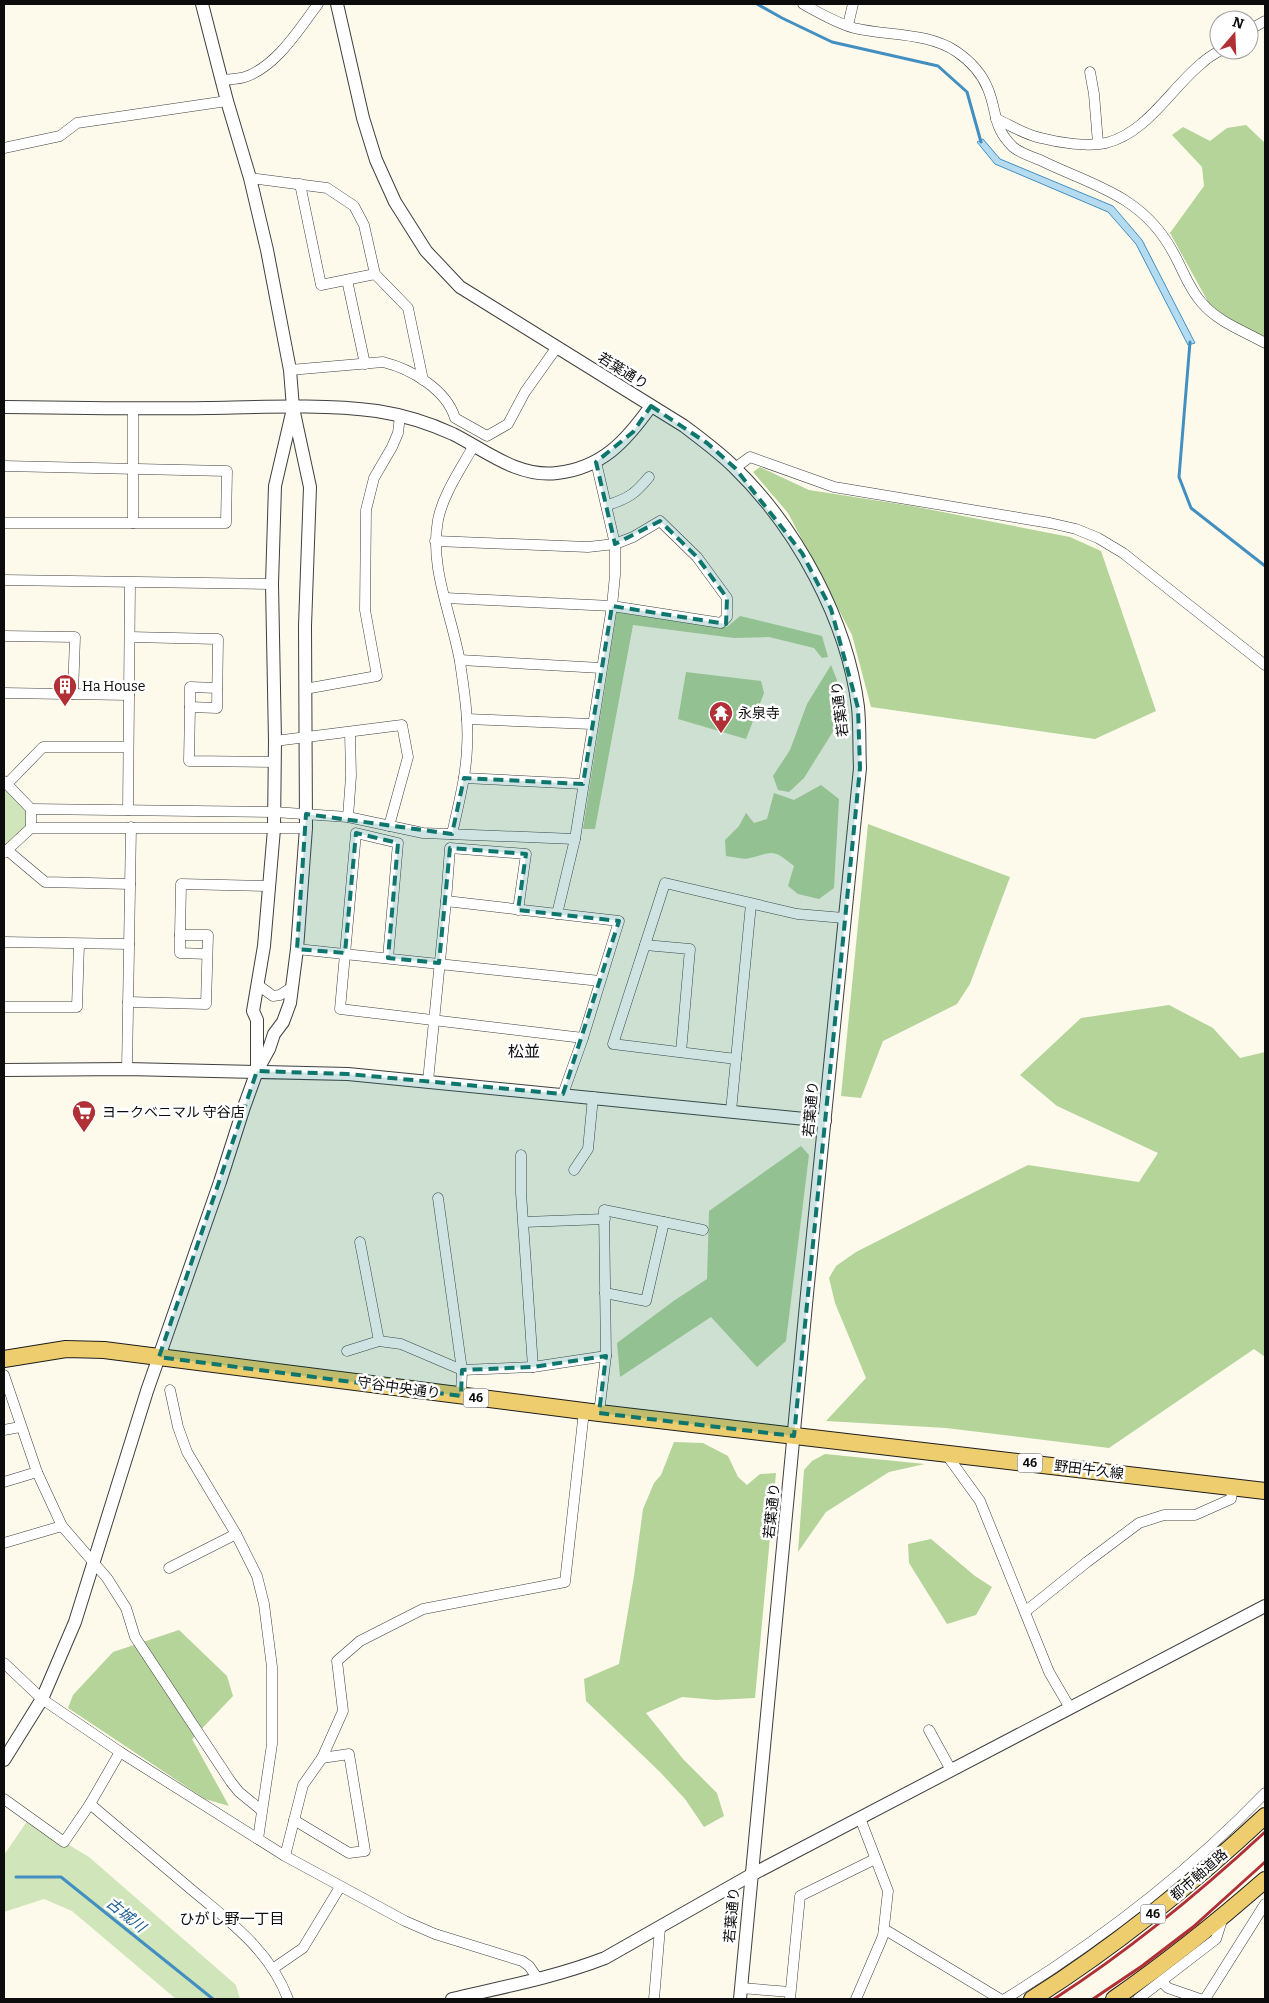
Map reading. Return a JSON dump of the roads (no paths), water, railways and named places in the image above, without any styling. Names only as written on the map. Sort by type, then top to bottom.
[{"type":"main road","name":"守谷中央通り","points":[[4,1359],[66,1349],[104,1350],[794,1436]]},
{"type":"main road","name":"野田牛久線","points":[[794,1436],[1265,1490]]},
{"type":"main road","name":"都市軸道路","points":[[1032,1999],[1086,1964],[1133,1930],[1196,1880],[1265,1816]]},
{"type":"main road","points":[[1114,1999],[1163,1964],[1224,1916],[1265,1880]]},
{"type":"street","points":[[4,1760],[42,1700],[75,1622],[158,1357],[257,1071],[290,1003],[297,948],[306,828],[304,688],[310,487],[293,408],[290,370],[267,250],[250,178],[227,101],[202,4]]},
{"type":"street","points":[[222,80],[246,77],[272,61],[287,45],[318,4]]},
{"type":"street","name":"若葉通り","points":[[337,4],[363,118],[376,160],[395,202],[426,251],[460,287],[513,322],[557,347],[651,406],[707,443],[735,468],[769,507],[802,553],[831,609],[849,663],[858,708],[860,768],[740,1994]]},
{"type":"street","points":[[803,4],[848,25],[939,43],[956,51],[974,67],[988,88],[997,126],[1015,149],[1125,200],[1140,212],[1163,237],[1173,251],[1201,303],[1212,314],[1265,343]]},
{"type":"street","points":[[848,25],[853,4]]},
{"type":"street","points":[[996,119],[1021,132],[1041,138],[1077,144],[1115,140],[1134,129],[1209,58]]},
{"type":"street","points":[[1090,72],[1094,94],[1098,143]]},
{"type":"street","points":[[4,148],[60,136],[77,123],[227,101]]},
{"type":"street","points":[[250,178],[327,188],[354,206],[364,225],[375,274],[408,308],[423,380]]},
{"type":"street","points":[[300,184],[321,285],[375,274]]},
{"type":"street","points":[[347,280],[365,364]]},
{"type":"street","points":[[290,370],[383,362],[390,364],[423,380],[446,401],[452,409],[455,418],[487,436],[508,424],[525,392],[557,347]]},
{"type":"street","points":[[4,407],[354,409],[400,416],[452,433],[510,466],[533,472],[555,474],[596,462],[611,453],[633,432],[651,406]]},
{"type":"street","points":[[257,1071],[257,1020],[253,1011],[264,946],[274,829],[275,741],[272,584],[276,486],[293,408]]},
{"type":"street","points":[[133,409],[133,523]]},
{"type":"street","points":[[304,688],[377,676],[365,610],[366,510],[374,478],[398,433],[400,416]]},
{"type":"street","points":[[452,834],[464,778],[467,749],[467,719],[460,660],[436,561],[435,541],[438,519],[445,498],[474,446]]},
{"type":"street","points":[[735,468],[750,457],[834,487],[1050,523],[1086,533],[1123,553],[1265,665]]},
{"type":"street","points":[[557,914],[575,839],[612,606],[615,575],[615,544],[608,505],[596,462]]},
{"type":"street","points":[[4,466],[228,471],[226,523],[4,523]]},
{"type":"street","points":[[608,505],[627,499],[637,492],[649,477]]},
{"type":"street","points":[[435,541],[588,548],[615,544],[633,537],[660,521],[697,557],[727,598],[726,617],[721,623],[612,606],[445,598]]},
{"type":"street","points":[[4,580],[272,584]]},
{"type":"street","points":[[128,810],[130,583]]},
{"type":"street","points":[[4,636],[75,637],[73,694]]},
{"type":"street","points":[[130,637],[218,639],[217,708],[190,707]]},
{"type":"street","points":[[460,660],[601,668]]},
{"type":"street","points":[[217,688],[190,687],[189,760],[275,762]]},
{"type":"street","points":[[4,693],[129,695]]},
{"type":"street","points":[[467,719],[592,724]]},
{"type":"street","points":[[275,741],[402,725],[408,757],[389,826]]},
{"type":"street","points":[[348,817],[351,776],[350,732]]},
{"type":"street","points":[[31,828],[31,809],[6,782],[43,747],[128,747]]},
{"type":"street","points":[[464,778],[583,784]]},
{"type":"street","points":[[31,809],[274,812],[348,817],[423,833],[575,839]]},
{"type":"street","points":[[127,1069],[131,827]]},
{"type":"street","points":[[130,884],[45,882],[5,851],[31,828],[306,828]]},
{"type":"street","points":[[388,958],[398,843],[356,833],[340,1009],[584,1038]]},
{"type":"street","points":[[428,1080],[450,848],[526,854],[518,910]]},
{"type":"street","points":[[736,1059],[613,1044],[665,883],[797,914],[844,918]]},
{"type":"street","points":[[207,954],[180,953],[181,884],[269,886]]},
{"type":"street","points":[[446,901],[618,922],[584,1038],[563,1094]]},
{"type":"street","points":[[731,1112],[751,904]]},
{"type":"street","points":[[128,1002],[206,1004],[208,935],[180,934]]},
{"type":"street","points":[[4,942],[129,944]]},
{"type":"street","points":[[4,1007],[77,1007],[80,944]]},
{"type":"street","points":[[645,945],[690,949],[681,1052]]},
{"type":"street","points":[[297,948],[600,981]]},
{"type":"street","points":[[258,985],[273,996],[280,995],[291,988]]},
{"type":"street","points":[[4,1070],[127,1069],[348,1074],[428,1080],[825,1121]]},
{"type":"street","points":[[574,1170],[588,1149],[594,1097]]},
{"type":"street","points":[[520,1155],[533,1367]]},
{"type":"street","points":[[438,1198],[462,1370],[462,1396]]},
{"type":"street","points":[[285,1856],[303,1785],[322,1758],[343,1711],[337,1661],[360,1641],[423,1608],[564,1582],[591,1412],[606,1356],[604,1210],[703,1230]]},
{"type":"street","points":[[524,1222],[605,1220]]},
{"type":"street","points":[[605,1293],[646,1301],[664,1222]]},
{"type":"street","points":[[360,1242],[379,1341]]},
{"type":"street","points":[[346,1351],[379,1341],[401,1344],[462,1370],[533,1367],[606,1356]]},
{"type":"street","points":[[4,1375],[20,1428],[37,1472],[62,1526],[107,1578],[126,1608],[135,1636],[231,1782],[239,1792],[261,1810]]},
{"type":"street","points":[[170,1390],[178,1427],[187,1452],[236,1534],[257,1576],[264,1604],[272,1667],[272,1744],[258,1839]]},
{"type":"street","points":[[4,1430],[20,1428]]},
{"type":"street","points":[[946,1454],[980,1501],[1049,1672],[1070,1708]]},
{"type":"street","points":[[4,1482],[37,1472]]},
{"type":"street","points":[[1026,1612],[1087,1562],[1139,1523],[1164,1516],[1194,1515],[1231,1499],[1233,1487]]},
{"type":"street","points":[[4,1543],[62,1526]]},
{"type":"street","points":[[169,1568],[236,1534]]},
{"type":"street","points":[[452,1999],[538,1979],[586,1966],[605,1958],[751,1876],[1265,1606]]},
{"type":"street","points":[[4,1662],[42,1700],[120,1752],[285,1856],[388,1914],[428,1930],[522,1961],[529,1966],[538,1979]]},
{"type":"street","points":[[929,1730],[951,1770]]},
{"type":"street","points":[[4,1799],[64,1842],[90,1804],[120,1752]]},
{"type":"street","points":[[294,1820],[348,1853],[365,1851],[349,1754],[322,1758]]},
{"type":"street","points":[[1005,1999],[1050,1971],[1174,1878],[1264,1796]]},
{"type":"street","points":[[90,1804],[250,1938],[274,1968],[288,1999]]},
{"type":"street","points":[[856,1999],[884,1930],[888,1891],[860,1818]]},
{"type":"street","points":[[740,1994],[790,1996],[800,1896],[875,1859]]},
{"type":"street","points":[[274,1968],[303,1948],[340,1887]]},
{"type":"street","points":[[1205,1999],[1265,1904]]},
{"type":"street","points":[[1138,1999],[1216,1939],[1224,1916]]},
{"type":"street","points":[[654,1999],[660,1928]]},
{"type":"street","points":[[884,1930],[1000,1999]]},
{"type":"street","points":[[1162,1982],[1168,1988],[1200,1999]]},
{"type":"water","points":[[983,139],[1000,159],[1113,206],[1142,240],[1195,343],[1188,345],[1136,244],[1108,212],[995,164],[977,142]]},
{"type":"waterway","points":[[757,4],[832,42],[938,66],[967,92],[981,142]]},
{"type":"waterway","points":[[1190,342],[1179,477],[1191,508],[1265,566]]},
{"type":"waterway","name":"古城川","points":[[16,1877],[61,1877],[213,1999]]},
{"type":"railway","points":[[1054,1999],[1137,1941],[1215,1877],[1265,1832]]},
{"type":"railway","points":[[1093,1999],[1142,1966],[1193,1927],[1265,1862]]},
{"type":"place","name":"Ha House","points":[[65,707]]},
{"type":"place","name":"永泉寺","points":[[721,734]]},
{"type":"place","name":"ヨークベニマル 守谷店","points":[[84,1133]]},
{"type":"district","name":"松並","points":[[524,1051]]},
{"type":"district","name":"ひがし野一丁目","points":[[232,1919]]}]
